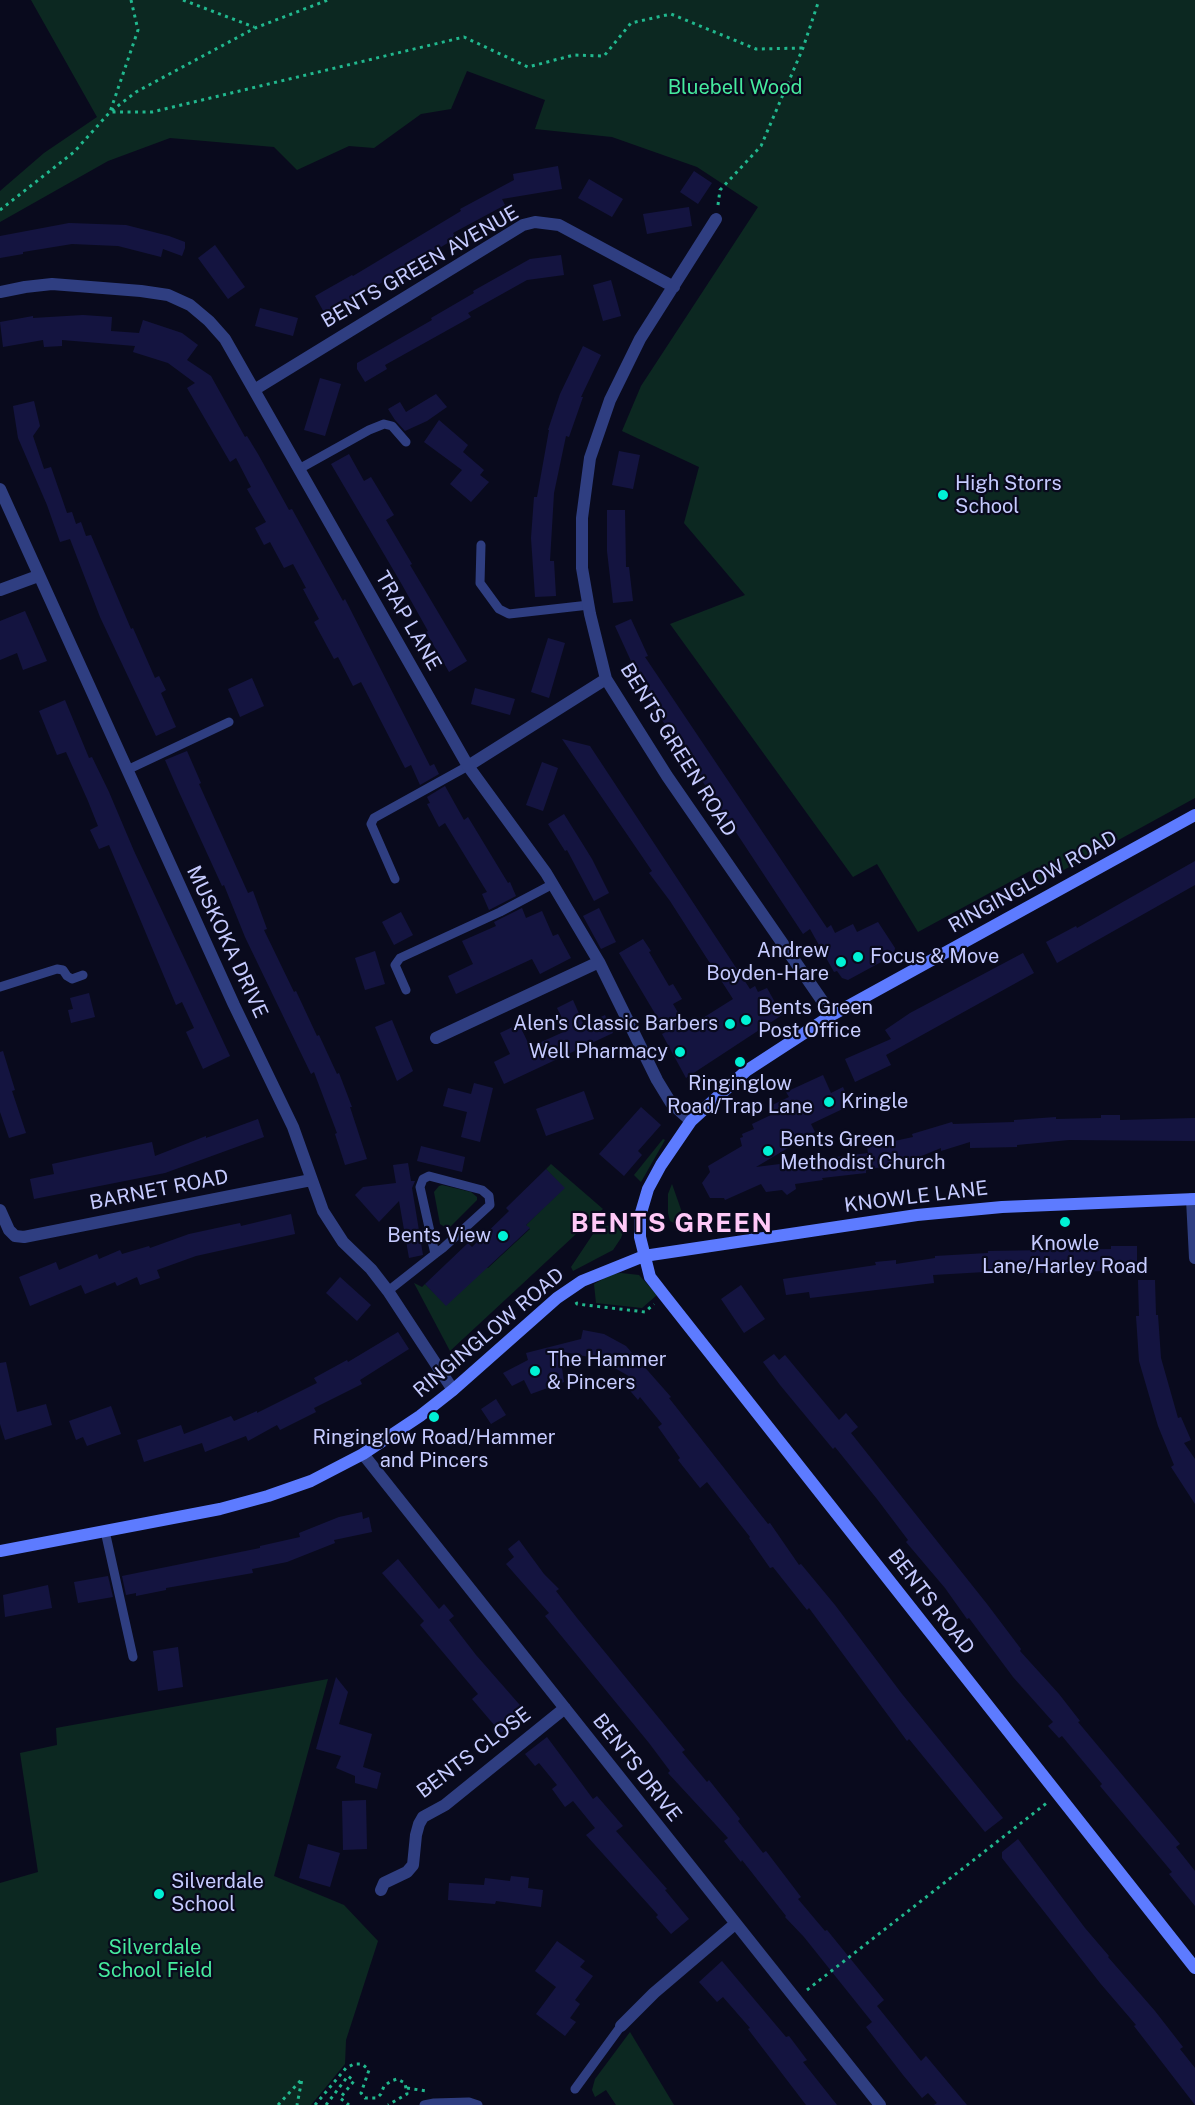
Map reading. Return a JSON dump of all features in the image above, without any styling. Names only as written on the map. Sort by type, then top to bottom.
[{"type":"street","name":"BENTS GREEN ROAD","points":[[716,219],[640,339],[610,400],[590,458],[582,518],[582,568],[606,679],[667,776],[832,1015]]},
{"type":"street","name":"BENTS GREEN AVENUE","points":[[254,390],[469,256],[523,225],[535,222],[558,225],[674,287]]},
{"type":"street","name":"TRAP LANE","points":[[0,292],[52,284],[168,295],[190,305],[225,339],[468,766],[553,884],[599,962],[657,1080],[671,1103],[691,1122]]},
{"type":"street","name":"MUSKOKA DRIVE","points":[[0,489],[234,1005],[293,1127],[323,1211],[343,1242],[371,1269],[388,1291],[453,1390]]},
{"type":"street","points":[[0,590],[38,576]]},
{"type":"street","points":[[468,766],[606,679]]},
{"type":"street","name":"RINGINGLOW ROAD","points":[[0,1551],[220,1509],[311,1481],[363,1454],[420,1416],[453,1390],[552,1302],[570,1289],[608,1269],[644,1256],[640,1237],[640,1216],[648,1189],[661,1165],[691,1122],[746,1071],[832,1015],[1195,815]]},
{"type":"street","points":[[436,1038],[599,962]]},
{"type":"street","name":"BARNET ROAD","points":[[0,1210],[9,1230],[15,1236],[24,1237],[311,1180]]},
{"type":"street","points":[[1194,1199],[1195,1258]]},
{"type":"street","name":"KNOWLE LANE","points":[[644,1256],[917,1215],[1002,1207],[1194,1199]]},
{"type":"street","name":"BENTS ROAD","points":[[644,1256],[650,1277],[1195,1968]]},
{"type":"street","name":"BENTS DRIVE","points":[[363,1454],[879,2105]]},
{"type":"street","name":"BENTS CLOSE","points":[[381,1890],[384,1882],[408,1872],[413,1865],[416,1835],[423,1816],[445,1805],[565,1708]]},
{"type":"street","points":[[621,2026],[654,1993],[735,1924]]},
{"type":"lane","points":[[299,469],[384,424],[392,426],[406,442]]},
{"type":"lane","points":[[481,545],[480,583],[499,609],[509,614],[589,605]]},
{"type":"lane","points":[[127,770],[228,722]]},
{"type":"lane","points":[[395,879],[371,824],[374,818],[468,766]]},
{"type":"lane","points":[[406,990],[395,965],[400,958],[500,912],[553,884]]},
{"type":"lane","points":[[0,987],[57,969],[63,970],[72,979],[83,975]]},
{"type":"lane","points":[[388,1291],[435,1254],[490,1205],[489,1196],[482,1190],[429,1176],[423,1179],[420,1187],[435,1254]]},
{"type":"lane","points":[[105,1531],[133,1657]]},
{"type":"lane","points":[[575,2089],[621,2026]]},
{"type":"lane","points":[[424,2105],[469,2102],[478,2105]]},
{"type":"path","points":[[110,112],[138,30],[131,0]]},
{"type":"path","points":[[183,0],[255,28]]},
{"type":"path","points":[[0,210],[74,152],[110,112],[136,92],[255,28],[328,0]]},
{"type":"path","points":[[716,219],[720,190],[761,146],[803,48],[819,0]]},
{"type":"path","points":[[110,112],[152,112],[464,37],[528,67],[574,55],[604,56],[631,23],[671,14],[756,49],[803,48]]},
{"type":"path","points":[[570,1289],[577,1304],[645,1312],[664,1295]]},
{"type":"path","points":[[796,1999],[1058,1794]]},
{"type":"path","points":[[315,2105],[346,2068],[354,2064],[362,2064],[369,2070],[361,2093],[365,2098],[376,2098],[381,2094],[384,2086],[391,2081],[397,2079],[405,2083],[407,2094],[388,2105]]},
{"type":"path","points":[[326,2105],[348,2076],[354,2081],[340,2098],[349,2105]]},
{"type":"path","points":[[278,2105],[302,2079],[297,2105]]},
{"type":"green space","name":"High Storrs School","points":[[31,0],[1195,0],[1195,798],[1040,883],[1030,871],[918,932],[877,864],[853,877],[670,624],[745,595],[684,523],[699,467],[622,431],[641,386],[758,207],[697,167],[612,137],[535,129],[545,100],[467,71],[451,109],[421,114],[374,148],[349,146],[297,170],[274,147],[170,138],[108,161],[0,222],[0,191],[44,153],[97,117]]},
{"type":"green space","points":[[663,1139],[665,1140],[641,1182],[634,1175]]},
{"type":"green space","points":[[551,1164],[603,1209],[450,1351],[414,1283],[422,1287],[425,1284],[446,1305],[530,1229],[526,1225],[564,1188],[546,1169]]},
{"type":"green space","points":[[672,1184],[685,1221],[678,1225],[670,1221],[668,1213],[668,1194]]},
{"type":"green space","points":[[442,1185],[471,1192],[477,1197],[477,1200],[448,1229],[440,1224],[434,1192]]},
{"type":"green space","points":[[620,1223],[624,1230],[613,1250],[573,1271],[571,1267],[597,1228]]},
{"type":"green space","points":[[612,1274],[639,1275],[657,1295],[642,1308],[596,1303],[594,1284]]},
{"type":"green space","name":"Silverdale School Field","points":[[328,1679],[274,1876],[344,1905],[378,1941],[346,2040],[345,2064],[311,2105],[0,2105],[0,1883],[38,1872],[20,1753],[57,1745],[56,1728]]},
{"type":"green space","points":[[630,2032],[674,2105],[616,2105],[606,2090],[595,2097],[592,2090],[595,2079]]},
{"type":"building","points":[[558,166],[562,189],[502,199],[505,205],[453,233],[456,238],[326,316],[315,296],[353,276],[461,211],[460,209],[514,180],[513,174]]},
{"type":"building","points":[[694,171],[712,183],[698,204],[680,192]]},
{"type":"building","points":[[589,179],[623,199],[612,217],[578,198]]},
{"type":"building","points":[[689,207],[692,226],[647,234],[643,214]]},
{"type":"building","points":[[69,223],[126,225],[185,242],[185,248],[182,256],[163,249],[161,257],[118,246],[72,244],[0,258],[0,236]]},
{"type":"building","points":[[215,245],[245,287],[228,299],[198,258]]},
{"type":"building","points":[[561,255],[564,275],[527,280],[468,313],[471,317],[385,365],[387,369],[365,382],[357,369],[357,363],[432,320],[431,318],[474,293],[473,291],[530,259]]},
{"type":"building","points":[[611,280],[621,316],[603,321],[593,285]]},
{"type":"building","points":[[260,308],[298,318],[293,336],[255,326]]},
{"type":"building","points":[[83,315],[112,317],[111,331],[139,333],[143,320],[182,333],[198,345],[187,360],[211,376],[289,510],[292,509],[343,601],[345,599],[430,766],[434,764],[439,774],[420,785],[411,765],[405,768],[361,682],[353,686],[338,657],[334,659],[314,622],[319,619],[293,564],[284,568],[270,542],[264,545],[255,528],[266,522],[247,489],[251,487],[236,458],[230,462],[187,388],[195,383],[168,363],[133,352],[135,346],[62,340],[62,346],[44,347],[43,340],[3,347],[0,322],[33,316],[33,318]]},
{"type":"building","points":[[583,346],[601,355],[581,397],[583,397],[569,437],[566,436],[554,493],[550,561],[554,561],[556,596],[535,597],[531,538],[534,497],[537,497],[548,430],[560,394]]},
{"type":"building","points":[[320,378],[341,384],[325,436],[304,430]]},
{"type":"building","points":[[436,394],[447,407],[427,421],[405,431],[388,409],[400,402],[406,412]]},
{"type":"building","points":[[34,401],[40,426],[33,436],[44,469],[51,467],[67,513],[72,512],[76,524],[81,522],[86,536],[91,535],[131,629],[133,628],[155,678],[159,676],[166,690],[161,693],[176,727],[156,736],[100,617],[70,539],[60,542],[47,505],[18,438],[13,406]]},
{"type":"building","points":[[439,420],[468,445],[463,452],[484,470],[480,475],[489,482],[471,502],[450,484],[462,470],[424,442]]},
{"type":"building","points":[[619,451],[640,455],[633,489],[612,485]]},
{"type":"building","points":[[349,454],[364,481],[371,477],[394,515],[386,520],[467,661],[449,672],[401,583],[331,464]]},
{"type":"building","points":[[607,510],[625,510],[626,567],[629,567],[633,601],[613,603],[607,551]]},
{"type":"building","points":[[25,611],[47,661],[23,670],[17,653],[0,660],[0,621]]},
{"type":"building","points":[[631,619],[648,656],[645,657],[827,928],[831,925],[835,933],[853,924],[857,932],[878,922],[895,948],[894,955],[848,980],[842,978],[837,971],[834,972],[810,929],[803,934],[639,685],[641,683],[615,626]]},
{"type":"building","points":[[548,638],[565,643],[549,698],[531,692]]},
{"type":"building","points":[[252,678],[264,706],[240,717],[228,689]]},
{"type":"building","points":[[475,688],[515,699],[510,715],[471,704]]},
{"type":"building","points":[[65,700],[89,758],[92,757],[109,792],[134,851],[230,1056],[203,1069],[186,1032],[194,1028],[182,1002],[176,1005],[109,845],[99,849],[90,830],[98,826],[88,801],[66,752],[57,755],[39,711]]},
{"type":"building","points":[[562,739],[590,746],[750,989],[755,986],[758,992],[767,988],[782,1015],[686,1078],[662,1034],[666,1032],[619,953],[643,939],[669,986],[673,984],[682,999],[673,1004],[687,1028],[733,999],[670,901],[649,873],[652,871]]},
{"type":"building","points":[[187,751],[201,783],[199,784],[248,893],[253,891],[267,929],[264,930],[317,1036],[319,1035],[337,1074],[339,1073],[352,1107],[350,1107],[367,1159],[345,1165],[335,1134],[337,1133],[314,1072],[311,1074],[179,792],[165,760]]},
{"type":"building","points":[[542,762],[558,768],[543,811],[526,805]]},
{"type":"building","points":[[445,786],[464,820],[468,817],[508,883],[510,882],[516,896],[489,910],[482,894],[487,892],[445,823],[439,827],[427,804],[430,803],[427,797]]},
{"type":"building","points":[[564,814],[592,859],[609,893],[594,901],[567,850],[565,851],[548,824]]},
{"type":"building","points":[[1195,861],[1195,885],[1057,963],[1046,942],[1076,926],[1077,928]]},
{"type":"building","points":[[522,908],[526,918],[542,911],[553,936],[558,934],[571,958],[540,974],[532,959],[456,994],[448,976],[473,964],[462,941],[496,926],[494,922]]},
{"type":"building","points":[[599,908],[616,942],[601,949],[583,916]]},
{"type":"building","points":[[401,912],[413,935],[394,945],[382,922]]},
{"type":"building","points":[[375,951],[385,984],[365,990],[355,958]]},
{"type":"building","points":[[1023,953],[1034,973],[886,1055],[891,1065],[855,1082],[845,1059],[891,1039],[885,1030],[910,1013]]},
{"type":"building","points":[[89,993],[95,1017],[71,1023],[68,1010],[73,1009],[70,998]]},
{"type":"building","points":[[573,1000],[584,1025],[605,1015],[613,1033],[504,1084],[494,1062],[510,1054],[500,1033],[519,1024],[530,1047],[568,1030],[557,1008]]},
{"type":"building","points":[[392,1020],[413,1071],[397,1081],[375,1027]]},
{"type":"building","points":[[3,1051],[15,1090],[12,1091],[26,1133],[9,1138],[0,1112],[0,1052]]},
{"type":"building","points":[[823,1075],[831,1093],[843,1087],[851,1105],[811,1124],[815,1132],[756,1167],[868,1153],[867,1147],[913,1137],[912,1134],[952,1122],[953,1124],[1014,1122],[1014,1120],[1056,1117],[1056,1119],[1101,1118],[1101,1115],[1120,1115],[1120,1120],[1195,1118],[1195,1141],[1069,1140],[1017,1145],[1017,1147],[970,1148],[970,1142],[941,1151],[941,1148],[907,1162],[866,1170],[866,1173],[795,1184],[796,1189],[787,1195],[782,1190],[766,1192],[761,1184],[725,1200],[724,1198],[710,1198],[702,1183],[710,1172],[708,1166],[742,1146],[740,1138],[743,1137],[742,1134],[754,1129],[752,1124],[771,1115],[768,1107],[789,1097],[786,1092]]},
{"type":"building","points":[[474,1083],[493,1088],[480,1142],[461,1137],[467,1112],[443,1106],[448,1088],[471,1094]]},
{"type":"building","points":[[584,1091],[594,1119],[546,1136],[536,1109]]},
{"type":"building","points":[[641,1107],[661,1125],[638,1151],[642,1155],[624,1176],[599,1154]]},
{"type":"building","points":[[258,1119],[264,1137],[165,1173],[34,1199],[30,1179],[54,1174],[52,1164],[152,1142],[155,1156]]},
{"type":"building","points":[[421,1146],[465,1157],[462,1172],[417,1161]]},
{"type":"building","points":[[408,1163],[411,1181],[415,1181],[412,1188],[423,1255],[409,1258],[399,1201],[379,1222],[355,1195],[363,1187],[396,1183],[393,1165]]},
{"type":"building","name":"Bents View","points":[[546,1169],[565,1188],[526,1225],[530,1228],[446,1306],[425,1284],[468,1243],[472,1247],[509,1211],[506,1208]]},
{"type":"building","points":[[291,1214],[295,1234],[196,1256],[157,1270],[160,1278],[140,1285],[137,1277],[117,1286],[115,1282],[85,1294],[81,1285],[30,1306],[19,1277],[56,1262],[59,1270],[97,1254],[99,1259],[120,1250],[122,1254],[149,1246],[150,1248],[189,1234],[240,1223],[241,1226]]},
{"type":"building","points":[[1111,1246],[1137,1246],[1137,1270],[1040,1273],[1040,1264],[1001,1267],[1002,1271],[933,1275],[934,1283],[810,1298],[809,1292],[786,1295],[783,1279],[876,1265],[875,1262],[896,1260],[896,1264],[935,1258],[935,1256],[988,1253],[988,1251],[1111,1249]]},
{"type":"building","points":[[340,1277],[371,1305],[357,1321],[326,1293]]},
{"type":"building","points":[[1138,1280],[1155,1280],[1161,1358],[1178,1418],[1181,1417],[1191,1440],[1184,1443],[1195,1459],[1195,1504],[1171,1467],[1174,1465],[1158,1426],[1139,1361],[1136,1316],[1139,1316]]},
{"type":"building","points":[[741,1285],[765,1319],[744,1333],[721,1299]]},
{"type":"building","points":[[583,1330],[604,1334],[626,1346],[671,1397],[669,1398],[768,1524],[770,1523],[799,1565],[801,1564],[835,1605],[902,1694],[1003,1818],[985,1832],[909,1739],[907,1741],[809,1608],[807,1610],[773,1567],[770,1568],[750,1537],[707,1482],[700,1488],[678,1460],[680,1458],[658,1427],[662,1424],[640,1397],[638,1400],[626,1386],[634,1379],[599,1359],[564,1352],[567,1366],[562,1368],[564,1382],[531,1394],[524,1380],[512,1386],[503,1373],[528,1360],[526,1353],[581,1339]]},
{"type":"building","points":[[398,1332],[409,1349],[360,1380],[362,1384],[314,1408],[316,1412],[280,1430],[277,1425],[248,1441],[246,1436],[205,1452],[202,1443],[144,1462],[137,1440],[181,1425],[184,1434],[231,1416],[234,1421],[257,1411],[257,1413],[317,1383],[314,1378],[347,1360],[348,1362]]},
{"type":"building","points":[[774,1354],[779,1360],[785,1355],[839,1420],[846,1413],[858,1427],[851,1433],[987,1604],[1021,1649],[1020,1651],[1059,1694],[1080,1721],[1078,1722],[1180,1844],[1176,1847],[1195,1871],[1195,1906],[1169,1874],[1172,1872],[1100,1786],[1102,1784],[1062,1736],[1059,1738],[1048,1726],[1053,1722],[1013,1677],[969,1618],[967,1619],[945,1588],[906,1542],[908,1540],[877,1499],[780,1385],[763,1362]]},
{"type":"building","points":[[6,1362],[17,1412],[46,1404],[52,1425],[5,1440],[0,1424],[0,1363]]},
{"type":"building","points":[[496,1399],[506,1415],[491,1424],[481,1409]]},
{"type":"building","points":[[111,1406],[121,1434],[87,1446],[83,1437],[76,1440],[69,1421]]},
{"type":"building","points":[[362,1512],[363,1519],[369,1517],[372,1532],[334,1540],[335,1543],[287,1562],[252,1569],[253,1573],[166,1588],[166,1590],[136,1596],[136,1593],[126,1595],[122,1576],[260,1548],[260,1546],[300,1537],[299,1533],[339,1517]]},
{"type":"building","points":[[519,1540],[544,1574],[559,1589],[556,1591],[577,1618],[685,1750],[682,1752],[707,1782],[709,1780],[763,1853],[766,1851],[801,1897],[798,1899],[825,1931],[827,1930],[884,2000],[877,2006],[921,2061],[926,2056],[967,2105],[934,2105],[937,2103],[928,2093],[922,2098],[903,2075],[866,2027],[872,2022],[804,1937],[785,1917],[742,1860],[741,1862],[724,1841],[728,1838],[668,1773],[670,1771],[649,1743],[545,1616],[549,1613],[506,1564],[514,1557],[508,1549]]},
{"type":"building","points":[[398,1559],[439,1609],[444,1604],[454,1616],[449,1620],[526,1712],[501,1733],[472,1699],[478,1694],[420,1625],[424,1621],[382,1573]]},
{"type":"building","points":[[108,1576],[113,1597],[78,1603],[74,1582]]},
{"type":"building","points":[[48,1585],[52,1608],[5,1617],[3,1595]]},
{"type":"building","points":[[178,1647],[183,1687],[158,1691],[153,1651]]},
{"type":"building","points":[[336,1677],[348,1692],[339,1724],[372,1734],[363,1767],[381,1773],[377,1789],[355,1783],[355,1776],[336,1768],[341,1756],[316,1749]]},
{"type":"building","points":[[547,1737],[593,1799],[597,1796],[623,1826],[616,1831],[667,1889],[665,1890],[689,1919],[671,1934],[656,1917],[658,1915],[586,1835],[595,1828],[573,1801],[565,1807],[552,1789],[557,1785],[539,1763],[535,1766],[525,1754]]},
{"type":"building","points":[[366,1800],[367,1849],[343,1850],[342,1801]]},
{"type":"building","points":[[1018,1839],[1108,1957],[1183,2047],[1180,2049],[1195,2068],[1195,2105],[1134,2026],[1136,2025],[1002,1858],[1002,1852]]},
{"type":"building","points":[[308,1844],[340,1853],[330,1887],[299,1878]]},
{"type":"building","points":[[511,1876],[529,1878],[528,1888],[543,1890],[541,1907],[496,1901],[495,1904],[448,1900],[449,1883],[484,1885],[485,1878],[510,1881]]},
{"type":"building","points":[[557,1941],[585,1961],[580,1967],[593,1976],[575,2000],[580,2004],[570,2018],[576,2022],[565,2036],[536,2014],[556,1987],[535,1971]]},
{"type":"building","points":[[722,1961],[786,2037],[789,2036],[807,2060],[803,2062],[837,2105],[806,2105],[748,2029],[750,2028],[723,1997],[717,2002],[699,1982]]},
{"type":"place","name":"High Storrs School","points":[[943,495]]},
{"type":"place","name":"Focus & Move","points":[[858,957]]},
{"type":"place","name":"Andrew Boyden-Hare","points":[[841,962]]},
{"type":"place","name":"Bents Green Post Office","points":[[746,1020]]},
{"type":"place","name":"Alen's Classic Barbers","points":[[730,1024]]},
{"type":"place","name":"Well Pharmacy","points":[[680,1052]]},
{"type":"place","name":"Ringinglow Road/Trap Lane","points":[[740,1062]]},
{"type":"place","name":"Kringle","points":[[829,1102]]},
{"type":"place","name":"Bents Green Methodist Church","points":[[768,1151]]},
{"type":"place","name":"Knowle Lane/Harley Road","points":[[1065,1222]]},
{"type":"place","name":"Bents View","points":[[503,1236]]},
{"type":"place","name":"The Hammer & Pincers","points":[[535,1371]]},
{"type":"place","name":"Ringinglow Road/Hammer and Pincers","points":[[434,1417]]},
{"type":"place","name":"Silverdale School","points":[[159,1894]]},
{"type":"district","name":"BENTS GREEN","points":[[672,1224]]},
{"type":"park label","name":"Bluebell Wood","points":[[735,88]]}]
